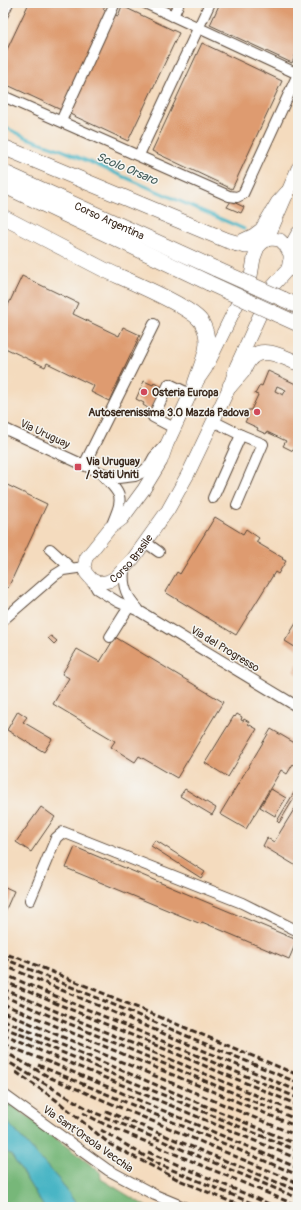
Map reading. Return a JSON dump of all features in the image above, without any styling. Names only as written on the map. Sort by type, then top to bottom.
[{"type":"highway","points":[[3,147],[237,244],[260,248]]},
{"type":"highway","name":"Corso Argentina","points":[[3,172],[298,306]]},
{"type":"highway","name":"Corso Argentina","points":[[3,185],[298,324]]},
{"type":"highway","points":[[237,244],[254,236],[262,230],[278,203],[287,194]]},
{"type":"highway","points":[[3,217],[101,268],[172,301],[195,316],[201,322],[208,338],[205,356],[200,366],[193,389]]},
{"type":"highway","points":[[230,386],[254,354],[260,352],[272,353],[298,363]]},
{"type":"main road","points":[[78,568],[110,528],[122,519],[144,489],[161,461],[174,428],[193,389],[206,368],[251,276],[260,248],[287,194],[298,168]]},
{"type":"main road","name":"Corso Brasile","points":[[78,568],[86,573],[92,580],[100,583],[109,581],[116,577],[124,570],[168,510],[188,474],[230,386],[236,367],[273,286],[293,263],[293,242],[298,232]]},
{"type":"main road","points":[[260,248],[272,239],[280,240],[286,245],[293,263]]},
{"type":"street","points":[[3,14],[8,3]]},
{"type":"street","points":[[61,121],[115,3]]},
{"type":"street","points":[[173,16],[179,3]]},
{"type":"street","points":[[138,155],[210,3]]},
{"type":"street","points":[[3,96],[229,196],[237,197],[243,194],[298,74],[150,4]]},
{"type":"street","points":[[84,465],[154,324]]},
{"type":"street","points":[[174,428],[153,417],[169,384],[193,389]]},
{"type":"street","points":[[213,421],[263,444],[237,505]]},
{"type":"street","name":"Via Uruguay","points":[[3,428],[99,472],[118,478],[135,476],[149,466],[154,457],[167,444]]},
{"type":"street","points":[[213,498],[241,434]]},
{"type":"street","name":"Via Uruguay","points":[[99,472],[119,493],[121,500],[119,509],[110,528]]},
{"type":"street","points":[[145,542],[159,552]]},
{"type":"street","points":[[50,549],[78,568]]},
{"type":"street","points":[[3,620],[55,575],[63,570],[78,568]]},
{"type":"street","points":[[110,637],[130,605],[124,588],[124,570]]},
{"type":"street","name":"Via del Progresso","points":[[92,580],[98,589],[118,602],[130,605],[298,707]]},
{"type":"street","points":[[30,900],[56,838],[63,832],[242,903],[298,932]]},
{"type":"street","name":"Via Sant'Orsola Vecchia","points":[[3,1094],[108,1170],[155,1195],[184,1207]]},
{"type":"green space","points":[[3,1098],[100,1172],[101,1179],[147,1207],[78,1207],[61,1182],[3,1117]]},
{"type":"green space","points":[[3,1148],[12,1156],[44,1207],[3,1207]]},
{"type":"water","points":[[3,1117],[61,1182],[78,1207],[44,1207],[12,1156],[3,1148]]},
{"type":"building","points":[[29,3],[107,3],[103,9],[118,16],[122,6],[179,33],[128,141],[3,83],[3,58]]},
{"type":"building","points":[[220,3],[298,3],[298,49],[292,63],[210,25]]},
{"type":"building","points":[[202,43],[282,81],[232,189],[152,151]]},
{"type":"building","points":[[231,201],[244,207],[241,213],[227,207]]},
{"type":"building","points":[[22,276],[78,303],[73,314],[119,336],[123,327],[140,335],[109,401],[91,392],[94,386],[47,363],[45,367],[3,347],[3,316]]},
{"type":"building","points":[[268,371],[298,385],[298,446],[296,445],[293,451],[283,446],[286,441],[267,432],[266,434],[257,430],[258,428],[245,422],[249,415],[247,414],[248,410],[251,410],[258,395],[255,394],[260,385],[262,386]],"holes":[[[277,386],[286,390],[283,395],[275,391]]]},
{"type":"building","points":[[144,381],[153,385],[154,383],[162,387],[151,410],[143,405],[144,403],[136,399]]},
{"type":"building","points":[[3,483],[47,504],[8,588],[3,586]]},
{"type":"building","points":[[215,517],[243,534],[246,529],[259,538],[256,542],[286,561],[278,574],[275,572],[236,635],[165,592],[177,572],[180,574]]},
{"type":"building","points":[[298,620],[298,649],[285,641]]},
{"type":"building","points":[[51,636],[57,641],[54,644],[48,638]]},
{"type":"building","points":[[115,637],[223,702],[177,778],[139,756],[135,762],[111,747],[115,741],[53,704],[69,678],[62,674],[77,649],[100,662]]},
{"type":"building","points":[[298,663],[298,675],[293,671]]},
{"type":"building","points":[[18,711],[27,717],[23,722],[52,739],[44,752],[7,730]]},
{"type":"building","points":[[237,714],[242,717],[241,720],[243,721],[244,719],[249,722],[248,724],[257,729],[228,777],[205,763],[234,716],[235,717]]},
{"type":"building","points":[[271,729],[298,745],[298,759],[287,774],[281,770],[246,829],[220,814]]},
{"type":"building","points":[[298,786],[298,792],[279,823],[277,821]]},
{"type":"building","points":[[185,789],[216,808],[212,815],[180,796]]},
{"type":"building","points":[[271,789],[286,798],[275,816],[260,807]]},
{"type":"building","points":[[298,803],[298,867],[263,846],[267,838],[274,842]]},
{"type":"building","points":[[41,807],[55,817],[31,852],[16,842]]},
{"type":"building","points":[[155,840],[205,872],[201,878],[151,846]]},
{"type":"building","points":[[75,847],[297,940],[289,959],[202,922],[201,924],[66,868]]},
{"type":"building","points":[[3,886],[14,891],[3,916]]},
{"type":"waterway","name":"Scolo Orsaro","points":[[3,126],[27,138],[62,150],[244,229]]},
{"type":"railway","points":[[8,955],[19,958],[298,1075]]},
{"type":"railway","points":[[3,958],[298,1083]]},
{"type":"railway","points":[[3,965],[298,1091]]},
{"type":"railway","points":[[3,974],[298,1098]]},
{"type":"railway","points":[[3,981],[298,1105]]},
{"type":"railway","points":[[3,989],[298,1113]]},
{"type":"railway","points":[[3,996],[298,1120]]},
{"type":"railway","points":[[3,1004],[298,1127]]},
{"type":"railway","points":[[3,1012],[298,1136]]},
{"type":"railway","points":[[3,1020],[298,1145]]},
{"type":"railway","points":[[3,1027],[298,1151]]},
{"type":"railway","points":[[3,1035],[298,1159]]},
{"type":"railway","points":[[3,1044],[54,1064],[298,1168]]},
{"type":"railway","points":[[3,1051],[51,1078],[298,1183]]},
{"type":"railway","points":[[3,1059],[93,1112],[298,1198]]},
{"type":"railway","points":[[38,1065],[298,1175]]},
{"type":"railway","points":[[16,1072],[56,1100],[111,1145],[179,1180],[243,1207]]},
{"type":"railway","points":[[106,1111],[298,1191]]},
{"type":"railway","points":[[83,1113],[104,1124],[298,1206]]},
{"type":"railway","points":[[101,1130],[158,1164],[261,1207]]},
{"type":"railway","points":[[148,1152],[276,1207]]},
{"type":"place","name":"Osteria Europa","points":[[144,392]]},
{"type":"place","name":"Autoserenissima 3.0 Mazda Padova","points":[[257,412]]},
{"type":"place","name":"Via Uruguay / Stati Uniti","points":[[78,467]]}]
